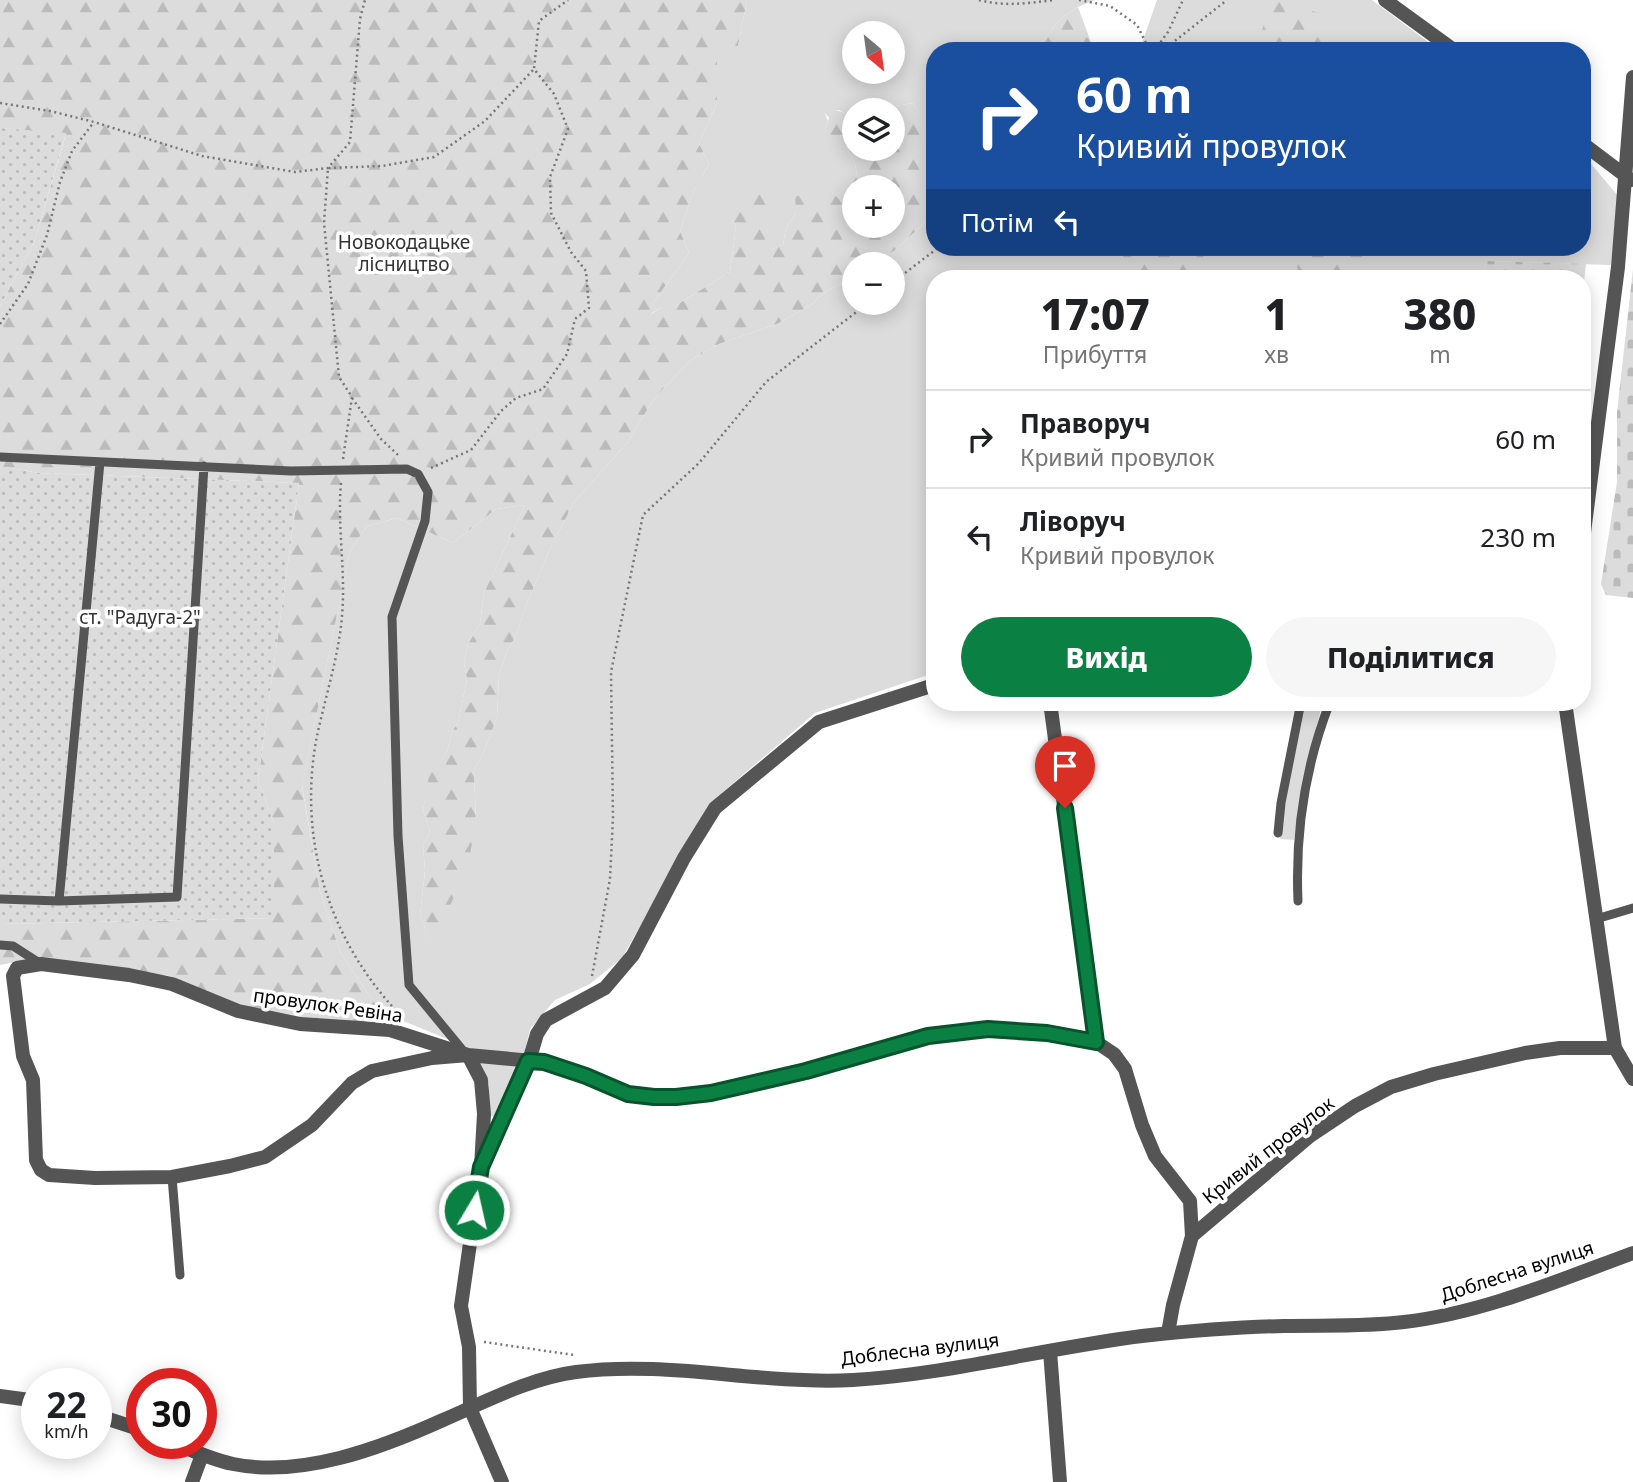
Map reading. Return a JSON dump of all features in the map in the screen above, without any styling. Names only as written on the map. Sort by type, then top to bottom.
[{"type":"street","points":[[1385,0],[1443,42]]},
{"type":"street","points":[[1591,468],[1606,377],[1631,183],[1633,77]]},
{"type":"street","points":[[1591,151],[1631,183]]},
{"type":"street","points":[[481,1167],[528,1061],[537,1034],[547,1020],[605,988],[633,955],[684,858],[715,808],[819,722],[926,688]]},
{"type":"street","points":[[528,1061],[544,1062],[628,1094],[676,1097],[711,1093],[806,1071],[928,1036],[988,1029],[1047,1033],[1096,1042],[1051,711]]},
{"type":"street","points":[[1566,711],[1615,1048],[1633,1079]]},
{"type":"street","name":"провулок Ревіна","points":[[468,1055],[390,1030],[300,1024],[238,1011],[172,984],[129,975],[41,964],[17,968],[13,976],[23,1056],[33,1080],[36,1160],[41,1170],[59,1177],[172,1177],[265,1157],[312,1125],[352,1083],[372,1071],[432,1058],[468,1055],[528,1061]]},
{"type":"street","name":"Кривий провулок","points":[[1096,1042],[1114,1054],[1125,1069],[1142,1125],[1155,1156],[1190,1200],[1192,1236],[1168,1333]]},
{"type":"street","name":"Кривий провулок","points":[[1192,1236],[1310,1136],[1355,1106],[1391,1087],[1525,1053],[1560,1048],[1615,1048]]},
{"type":"street","points":[[468,1055],[481,1080],[484,1114],[481,1167],[461,1306],[467,1339],[470,1408],[502,1482]]},
{"type":"street","name":"Доблесна вулиця","points":[[217,1459],[265,1467],[307,1466],[401,1437],[539,1381],[575,1372],[626,1369],[853,1380],[1168,1333],[1221,1328],[1415,1320],[1462,1312],[1633,1253]]},
{"type":"street","points":[[1050,1351],[1060,1482]]},
{"type":"street","points":[[0,1396],[21,1399]]},
{"type":"street","points":[[192,1482],[201,1459]]},
{"type":"lane","points":[[0,457],[291,471],[407,469],[418,474],[428,492],[425,521],[392,617],[398,836],[409,985],[468,1055]]},
{"type":"lane","points":[[59,901],[100,462]]},
{"type":"lane","points":[[0,899],[59,901],[177,897],[204,466]]},
{"type":"lane","points":[[1279,833],[1281,803],[1299,711]]},
{"type":"lane","points":[[1298,901],[1297,845],[1303,798],[1312,756],[1327,711]]},
{"type":"lane","points":[[1596,919],[1633,908]]},
{"type":"lane","points":[[0,945],[13,946],[41,964]]},
{"type":"lane","points":[[172,1177],[180,1275]]},
{"type":"path","points":[[365,0],[360,19],[351,142],[328,168],[324,223],[339,377],[381,439],[418,474],[471,450],[500,411],[516,398],[544,389],[567,354],[575,319],[589,308],[586,271],[570,252],[551,214],[550,177],[568,129],[554,94],[534,69]]},
{"type":"path","points":[[0,103],[94,122],[202,156],[296,172],[382,166],[433,157],[485,121],[534,69],[539,20],[568,0]]},
{"type":"path","points":[[979,0],[1015,5],[1054,0]]},
{"type":"path","points":[[1079,0],[1110,6],[1138,25],[1147,42]]},
{"type":"path","points":[[1160,42],[1168,32],[1183,0]]},
{"type":"path","points":[[1173,42],[1227,0]]},
{"type":"path","points":[[0,324],[28,284],[47,235],[60,182],[72,151],[94,122]]},
{"type":"path","points":[[905,273],[927,256]]},
{"type":"path","points":[[590,984],[610,879],[613,817],[611,672],[643,515],[699,463],[766,382],[853,315]]},
{"type":"path","points":[[352,397],[339,505],[343,562],[342,618],[316,745],[311,803],[321,881],[344,940],[377,991],[406,1021]]},
{"type":"path","points":[[467,1339],[579,1356],[569,1358]]},
{"type":"green space","name":"Новокодацьке лісництво","points":[[0,0],[747,0],[738,46],[717,45],[717,103],[699,143],[709,164],[693,192],[680,231],[689,253],[653,303],[651,314],[662,307],[673,307],[730,272],[736,226],[731,220],[729,203],[744,194],[752,192],[769,198],[770,250],[783,245],[786,228],[796,213],[795,195],[826,201],[836,196],[842,203],[842,238],[905,238],[905,175],[857,175],[854,161],[905,161],[905,104],[913,103],[917,109],[926,108],[926,221],[892,252],[842,252],[842,283],[777,324],[719,344],[691,360],[650,405],[628,442],[574,502],[550,549],[506,654],[499,676],[497,717],[474,770],[476,822],[468,865],[432,947],[420,915],[425,871],[423,845],[430,832],[423,810],[430,770],[437,770],[458,723],[467,679],[464,663],[468,644],[480,624],[484,593],[525,505],[496,509],[453,543],[397,518],[367,526],[350,551],[302,786],[320,892],[341,954],[381,1012],[360,1023],[303,1020],[238,1007],[170,976],[40,960],[0,965],[0,924],[274,918],[274,823],[258,780],[299,483],[39,473],[0,466],[0,306],[34,242],[66,134],[0,128]]},
{"type":"green space","points":[[747,0],[1095,0],[1060,19],[1042,42],[926,42],[925,109],[917,109],[913,103],[905,104],[905,98],[842,98],[842,112],[824,111],[828,121],[826,127],[842,132],[842,161],[854,161],[855,164],[857,175],[842,175],[842,203],[827,201],[796,213],[786,228],[783,245],[770,250],[731,220],[736,226],[730,272],[673,307],[662,307],[650,314],[653,303],[689,253],[680,231],[693,192],[709,164],[699,143],[717,103],[717,44],[738,46]]},
{"type":"green space","points":[[1157,0],[1372,0],[1428,42],[1142,42]]},
{"type":"green space","points":[[1273,0],[1295,0],[1312,11],[1337,17],[1322,39],[1325,42],[1257,42]]},
{"type":"green space","points":[[1078,7],[1091,42],[1042,42],[1060,19]]},
{"type":"green space","name":"Новокодацьке лісництво","points":[[830,108],[842,112],[842,135],[830,136],[826,127],[829,118],[823,111]]},
{"type":"green space","points":[[0,128],[66,133],[34,242],[0,306]]},
{"type":"green space","points":[[1591,164],[1619,197],[1611,265],[1487,261],[1483,270],[926,270],[926,676],[815,713],[710,803],[622,958],[590,984],[555,1000],[530,1029],[520,1072],[499,1117],[488,1116],[489,1084],[472,1049],[381,1012],[341,954],[320,892],[302,785],[350,551],[367,526],[397,518],[453,543],[496,509],[525,505],[484,593],[480,624],[468,644],[464,663],[467,679],[458,723],[437,771],[431,770],[423,810],[430,832],[423,845],[425,871],[420,915],[432,946],[476,822],[474,770],[497,717],[499,676],[506,654],[550,549],[574,502],[628,442],[663,389],[691,360],[719,344],[777,324],[842,283],[842,315],[905,315],[905,252],[892,252],[926,221],[926,256],[1591,256]]},
{"type":"green space","points":[[1123,256],[1204,256],[1200,270],[1125,270]]},
{"type":"green space","points":[[1297,256],[1371,256],[1366,270],[1297,270]]},
{"type":"green space","points":[[1487,261],[1586,264],[1585,270],[1483,270]]},
{"type":"green space","points":[[1633,269],[1633,598],[1606,595],[1601,584],[1617,482],[1617,412]]},
{"type":"green space","name":"ст. \"Радуга-2\"","points":[[0,466],[39,473],[299,483],[258,780],[274,823],[274,918],[0,924]]},
{"type":"green space","points":[[1301,711],[1320,711],[1308,756],[1294,840],[1280,839],[1283,803]]},
{"type":"route","points":[[474,1210],[481,1167],[528,1061],[544,1062],[628,1094],[676,1097],[711,1093],[806,1071],[928,1036],[988,1029],[1047,1033],[1096,1042],[1065,808]]}]
